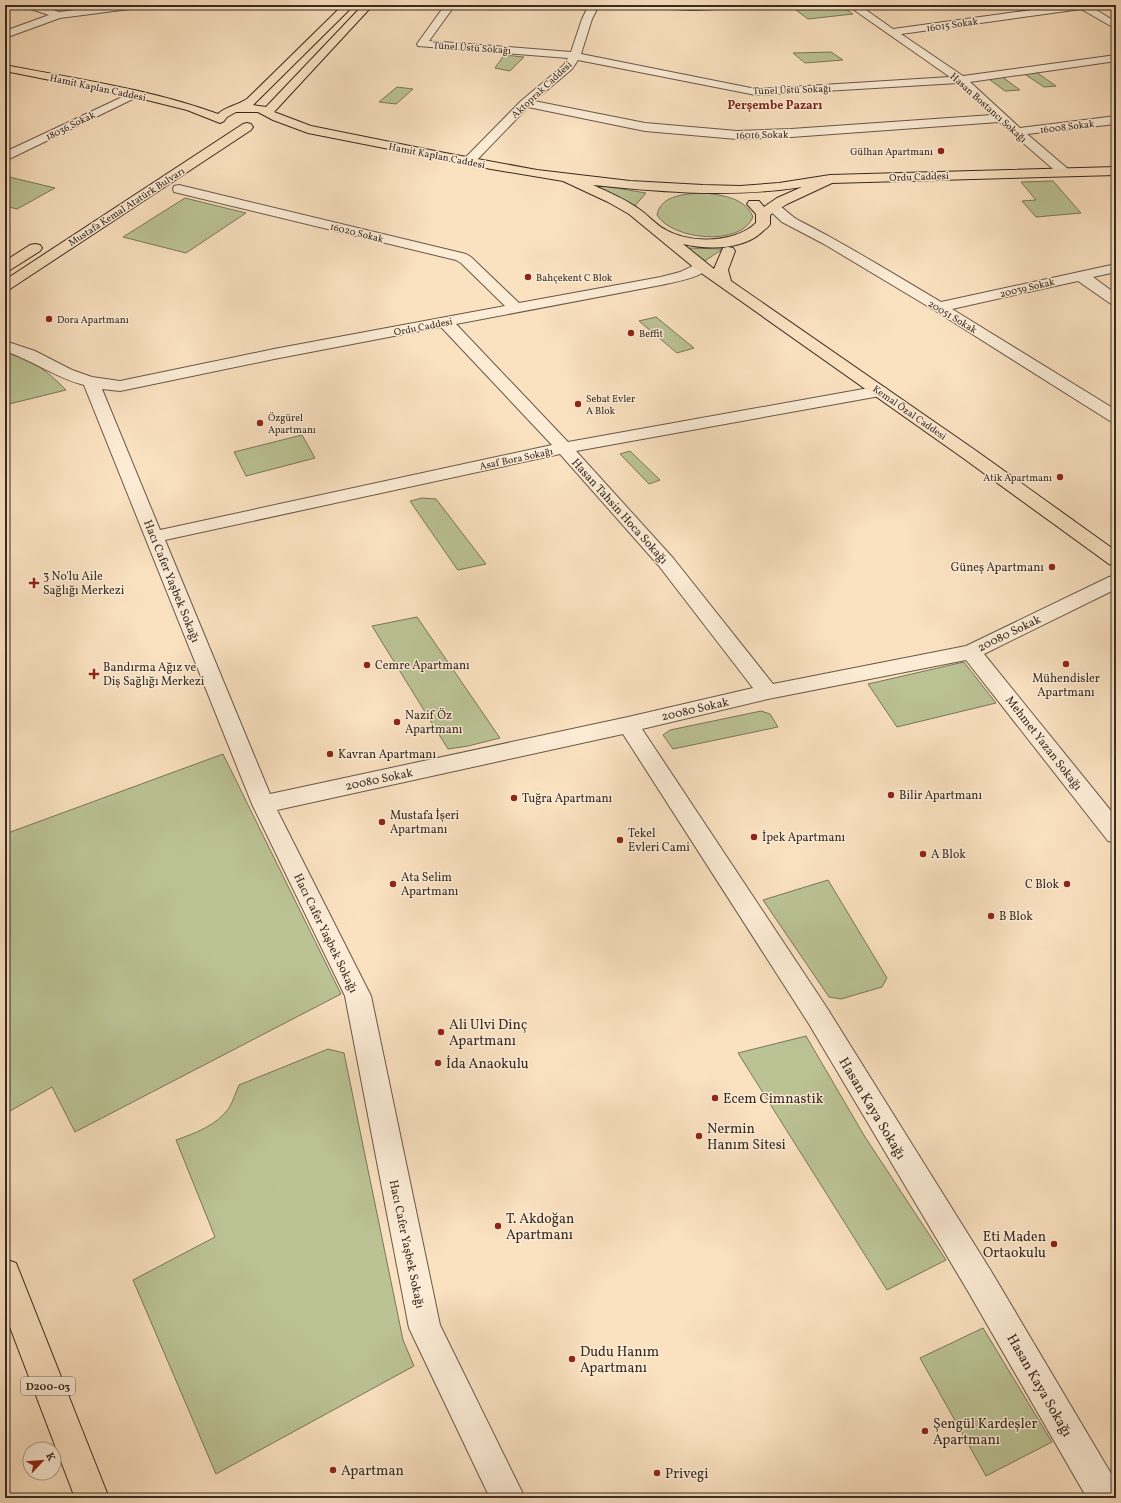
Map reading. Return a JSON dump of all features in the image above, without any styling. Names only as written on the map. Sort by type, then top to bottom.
[{"type":"main road","points":[[235,110],[251,101],[349,5]]},
{"type":"main road","name":"Mustafa Kemal Atatürk Bulvarı","points":[[5,286],[269,120],[269,113],[368,5]]},
{"type":"main road","name":"Hamit Kaplan Caddesi","points":[[5,68],[135,94],[191,108],[235,110]]},
{"type":"main road","name":"Hamit Kaplan Caddesi","points":[[191,108],[219,123]]},
{"type":"main road","points":[[258,127],[234,127],[219,123],[225,113],[235,110],[256,108],[269,113]]},
{"type":"main road","name":"Hamit Kaplan Caddesi","points":[[269,113],[308,129]]},
{"type":"main road","name":"Hamit Kaplan Caddesi","points":[[258,127],[308,129],[469,161],[567,178],[650,187],[749,189],[830,179]]},
{"type":"main road","name":"Mustafa Kemal Atatürk Bulvarı","points":[[117,197],[185,153]]},
{"type":"main road","name":"Ordu Caddesi","points":[[702,267],[759,229],[766,213],[782,201],[830,179],[1116,171]]},
{"type":"main road","name":"Hamit Kaplan Caddesi","points":[[567,178],[613,199],[652,226],[702,267]]},
{"type":"main road","points":[[701,189],[728,193],[748,200],[766,213]]},
{"type":"main road","name":"Hamit Kaplan Caddesi","points":[[652,226],[645,213],[651,202],[667,194],[682,190],[701,189]]},
{"type":"main road","name":"Ordu Caddesi","points":[[652,226],[671,237],[691,242],[724,242],[745,237]]},
{"type":"main road","points":[[5,267],[45,242]]},
{"type":"main road","points":[[724,282],[721,270],[728,251]]},
{"type":"main road","name":"Kemal Özal Caddesi","points":[[702,267],[880,391],[1116,560]]},
{"type":"main road","name":"D200-03","points":[[5,1274],[92,1498]]},
{"type":"street","points":[[29,5],[58,15]]},
{"type":"street","points":[[5,35],[58,15],[137,5]]},
{"type":"street","name":"Tünel Üstü Sokağı","points":[[450,5],[422,44],[546,53],[603,60],[697,81],[756,92],[961,80],[1116,58]]},
{"type":"street","name":"Aktoprak Caddesi","points":[[469,161],[525,103],[568,67],[575,56],[586,19],[594,5]]},
{"type":"street","points":[[646,5],[694,8],[744,5]]},
{"type":"street","name":"Hasan Bostancı Sokağı","points":[[852,5],[961,80],[1017,132],[1064,172]]},
{"type":"street","name":"16015 Sokak","points":[[893,32],[1083,7],[1105,6]]},
{"type":"street","points":[[1083,7],[1116,26]]},
{"type":"street","name":"18036 Sokak","points":[[5,157],[135,94]]},
{"type":"street","name":"16016 Sokak","points":[[525,103],[645,127],[737,135],[799,133],[1002,118]]},
{"type":"street","name":"16008 Sokak","points":[[1017,132],[1116,120]]},
{"type":"street","points":[[12,142],[26,146]]},
{"type":"street","name":"16020 Sokak","points":[[179,189],[461,257],[466,260],[515,308]]},
{"type":"street","name":"20051 Sokak","points":[[766,213],[772,216],[787,219],[829,241],[939,307],[1116,417]]},
{"type":"street","name":"Ordu Caddesi","points":[[5,346],[35,358],[63,372],[91,382],[111,386],[128,385],[274,354],[661,281],[685,275],[702,267]]},
{"type":"street","name":"20039 Sokak","points":[[939,307],[1116,268]]},
{"type":"street","points":[[1080,275],[1116,301]]},
{"type":"street","name":"Hasan Tahsin Hoca Sokağı","points":[[445,322],[564,448],[666,562],[768,692]]},
{"type":"street","name":"Hacı Cafer Yaşbek Sokağı","points":[[91,382],[263,804],[358,996],[425,1328],[508,1498]]},
{"type":"street","name":"Asaf Bora Sokağı","points":[[154,537],[564,448],[880,391]]},
{"type":"street","name":"20080 Sokak","points":[[263,804],[628,725],[768,692],[971,652],[1116,581]]},
{"type":"street","name":"Mehmet Yazan Sokağı","points":[[971,652],[1116,834]]},
{"type":"street","name":"Hasan Kaya Sokağı","points":[[628,725],[818,1016],[980,1282],[1106,1498]]},
{"type":"green space","points":[[790,5],[840,5],[853,14],[808,19],[796,10],[827,6],[795,9]]},
{"type":"green space","points":[[831,52],[843,60],[805,63],[793,53]]},
{"type":"green space","points":[[504,55],[524,57],[510,71],[495,68]]},
{"type":"green space","points":[[1036,72],[1056,86],[1044,87],[1023,73]]},
{"type":"green space","points":[[1001,76],[1020,90],[1005,91],[986,77]]},
{"type":"green space","points":[[397,87],[413,89],[396,104],[379,102]]},
{"type":"green space","points":[[5,176],[55,188],[17,209],[5,206]]},
{"type":"green space","points":[[1053,181],[1081,213],[1036,217],[1022,201],[1036,200],[1021,182]]},
{"type":"green space","points":[[586,183],[646,193],[634,207]]},
{"type":"green space","points":[[704,193],[726,196],[733,199],[745,206],[753,217],[746,227],[735,233],[706,237],[691,235],[677,230],[665,223],[657,215],[659,208],[669,199],[676,196]]},
{"type":"green space","points":[[185,198],[246,213],[186,253],[123,237]]},
{"type":"green space","points":[[688,248],[723,249],[703,262]]},
{"type":"green space","points":[[656,317],[694,348],[677,353],[639,321]]},
{"type":"green space","points":[[5,352],[38,366],[66,390],[5,405]]},
{"type":"green space","points":[[302,435],[315,458],[246,476],[234,452]]},
{"type":"green space","points":[[630,451],[660,480],[649,484],[620,454]]},
{"type":"green space","points":[[422,498],[436,499],[486,564],[457,569],[410,501]]},
{"type":"green space","points":[[417,617],[500,738],[468,746],[448,749],[372,626]]},
{"type":"green space","points":[[964,662],[996,703],[897,727],[868,684]]},
{"type":"green space","points":[[761,711],[770,714],[778,727],[673,749],[663,735],[670,730]]},
{"type":"green space","points":[[223,754],[341,994],[75,1132],[52,1087],[5,1114],[5,834]]},
{"type":"green space","points":[[828,880],[887,978],[882,987],[841,999],[829,997],[763,900]]},
{"type":"green space","points":[[806,1036],[865,1137],[946,1260],[887,1290],[738,1053]]},
{"type":"green space","points":[[328,1049],[344,1053],[403,1340],[414,1366],[216,1474],[133,1280],[215,1237],[176,1140],[205,1128],[218,1120],[229,1108],[239,1085]]},
{"type":"green space","points":[[983,1328],[1052,1442],[986,1476],[920,1358]]},
{"type":"place","name":"Gülhan Apartmanı","points":[[941,151]]},
{"type":"place","name":"Bahçekent C Blok","points":[[528,277]]},
{"type":"place","name":"Dora Apartmanı","points":[[49,319]]},
{"type":"place","name":"Beffit","points":[[631,333]]},
{"type":"place","name":"Sebat Evler A Blok","points":[[578,404]]},
{"type":"place","name":"Özgürel Apartmanı","points":[[260,423]]},
{"type":"place","name":"Atik Apartmanı","points":[[1060,477]]},
{"type":"place","name":"Güneş Apartmanı","points":[[1052,567]]},
{"type":"place","name":"3 No'lu Aile Sağlığı Merkezi","points":[[34,583]]},
{"type":"place","name":"Mühendisler Apartmanı","points":[[1066,664]]},
{"type":"place","name":"Cemre Apartmanı","points":[[367,665]]},
{"type":"place","name":"Bandırma Ağız ve Diş Sağlığı Merkezi","points":[[94,674]]},
{"type":"place","name":"Nazif Öz Apartmanı","points":[[397,722]]},
{"type":"place","name":"Kavran Apartmanı","points":[[330,754]]},
{"type":"place","name":"Bilir Apartmanı","points":[[891,795]]},
{"type":"place","name":"Tuğra Apartmanı","points":[[514,798]]},
{"type":"place","name":"Mustafa İşeri Apartmanı","points":[[382,822]]},
{"type":"place","name":"İpek Apartmanı","points":[[754,837]]},
{"type":"place","name":"Tekel Evleri Cami","points":[[620,840]]},
{"type":"place","name":"A Blok","points":[[923,854]]},
{"type":"place","name":"Ata Selim Apartmanı","points":[[393,884]]},
{"type":"place","name":"C Blok","points":[[1067,884]]},
{"type":"place","name":"B Blok","points":[[991,916]]},
{"type":"place","name":"Ali Ulvi Dinç Apartmanı","points":[[441,1032]]},
{"type":"place","name":"İda Anaokulu","points":[[438,1063]]},
{"type":"place","name":"Ecem Cimnastik","points":[[715,1098]]},
{"type":"place","name":"Nermin Hanım Sitesi","points":[[699,1136]]},
{"type":"place","name":"T. Akdoğan Apartmanı","points":[[498,1226]]},
{"type":"place","name":"Eti Maden Ortaokulu","points":[[1054,1244]]},
{"type":"place","name":"Dudu Hanım Apartmanı","points":[[572,1359]]},
{"type":"place","name":"Şengül Kardeşler Apartmanı","points":[[925,1431]]},
{"type":"place","name":"Apartman","points":[[333,1470]]},
{"type":"place","name":"Privegi","points":[[657,1473]]},
{"type":"district","name":"Perşembe Pazarı","points":[[775,105]]}]
